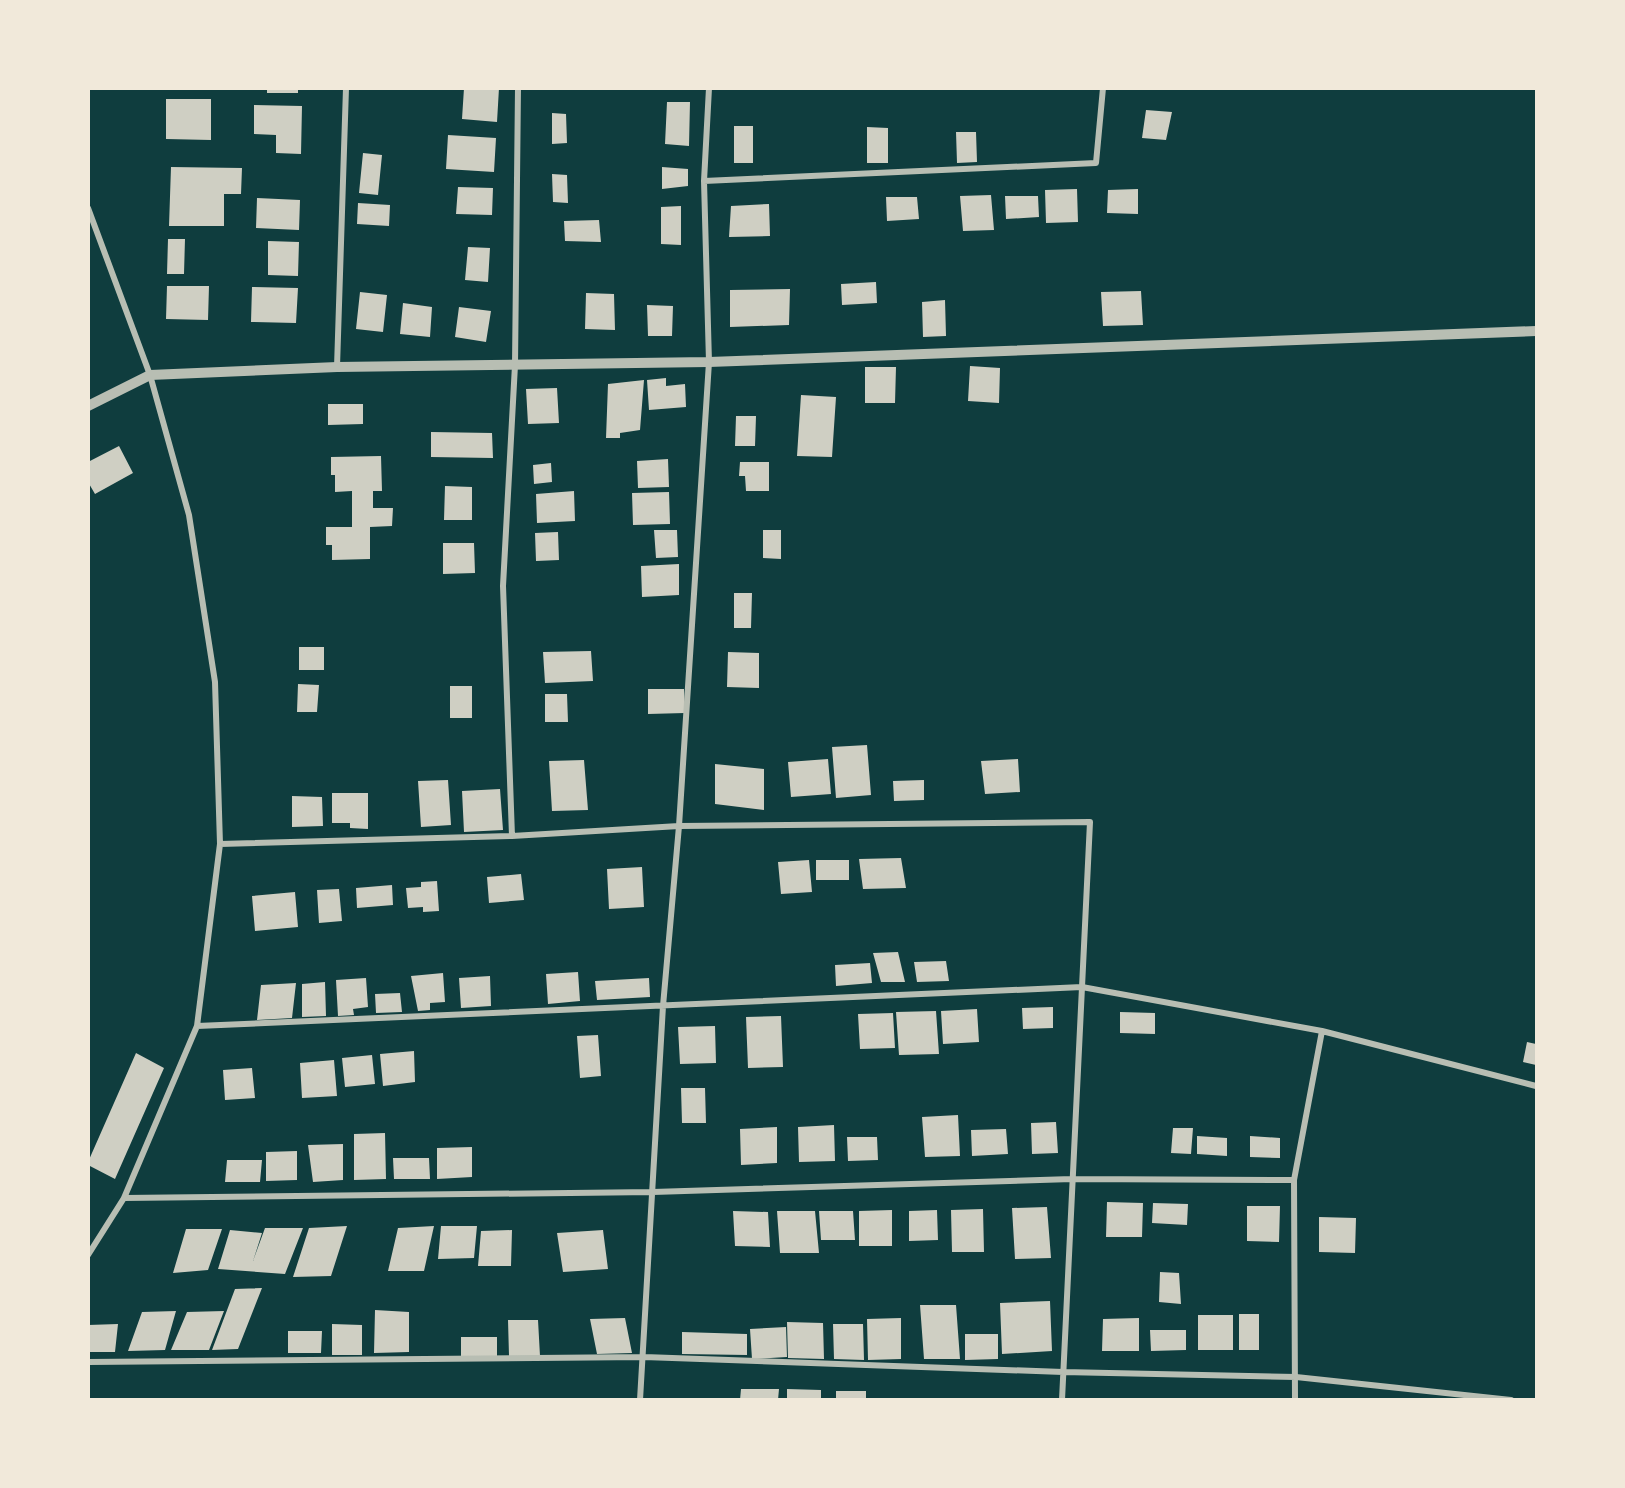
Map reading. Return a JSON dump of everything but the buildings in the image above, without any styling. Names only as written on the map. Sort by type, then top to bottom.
[{"type":"street","points":[[337,367],[346,88]]},
{"type":"street","points":[[512,836],[503,586],[515,364],[518,88]]},
{"type":"street","points":[[640,1400],[663,1006],[678,826],[710,362],[704,181],[709,88]]},
{"type":"street","points":[[704,181],[1096,163],[1103,88]]},
{"type":"street","points":[[88,208],[150,375],[189,515],[213,671],[220,844],[196,1026],[124,1198],[88,1255]]},
{"type":"street","points":[[88,232],[96,228]]},
{"type":"street","points":[[88,406],[150,375],[337,367],[710,362],[1536,331]]},
{"type":"street","points":[[220,844],[512,836],[678,826],[1090,822],[1062,1400]]},
{"type":"street","points":[[196,1026],[1082,987],[1322,1031],[1536,1086]]},
{"type":"street","points":[[1294,1400],[1296,1377],[1294,1180],[1322,1031]]},
{"type":"street","points":[[124,1198],[653,1192],[1072,1179],[1294,1180]]},
{"type":"street","points":[[88,1362],[644,1358],[1296,1377],[1511,1400]]}]
